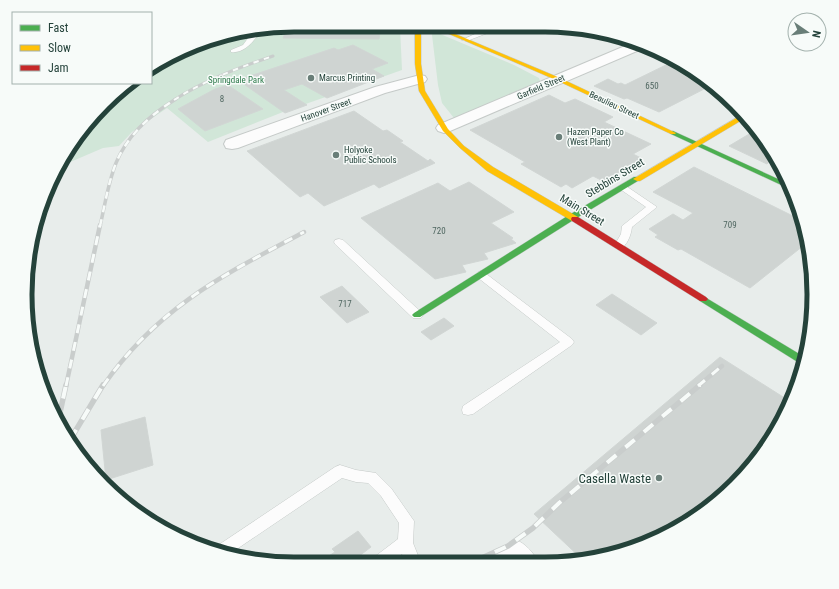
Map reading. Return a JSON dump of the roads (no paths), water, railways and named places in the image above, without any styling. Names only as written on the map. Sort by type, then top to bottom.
[{"type":"street","name":"Main Street","points":[[418,32],[418,64],[422,91],[444,128],[462,147],[490,169],[572,217],[799,358]]},
{"type":"street","name":"Beaulieu Street","points":[[447,32],[558,79],[783,184]]},
{"type":"street","name":"Garfield Street","points":[[444,128],[634,48]]},
{"type":"street","name":"Hanover Street","points":[[232,144],[380,90],[420,79]]},
{"type":"street","name":"Stebbins Street","points":[[418,315],[572,217],[739,118]]},
{"type":"lane","points":[[465,40],[485,32]]},
{"type":"lane","points":[[233,51],[245,46],[254,35]]},
{"type":"lane","points":[[619,246],[626,234],[626,226],[652,207],[623,187]]},
{"type":"lane","points":[[339,242],[418,315]]},
{"type":"lane","points":[[468,410],[568,342],[481,274]]},
{"type":"lane","points":[[227,548],[340,471],[356,476],[371,477],[386,492],[408,521],[405,543],[411,557]]},
{"type":"lane","points":[[386,557],[405,543]]},
{"type":"lane","points":[[501,557],[516,547],[525,557]]},
{"type":"railway","points":[[174,100],[210,80],[273,56]]},
{"type":"railway","points":[[100,226],[111,178],[116,163],[126,144],[141,126],[176,99]]},
{"type":"railway","points":[[66,386],[100,225]]},
{"type":"railway","points":[[103,386],[124,359],[146,335],[169,314],[219,279],[304,232]]},
{"type":"railway","points":[[698,386],[722,366]]},
{"type":"railway","points":[[60,413],[66,385]]},
{"type":"railway","points":[[73,435],[103,385]]},
{"type":"railway","points":[[484,557],[508,546],[533,528],[559,503],[700,385]]},
{"type":"place","name":"Marcus Printing","points":[[311,78]]},
{"type":"place","name":"Hazen Paper Co (West Plant)","points":[[559,137]]},
{"type":"place","name":"Holyoke Public Schools","points":[[336,155]]},
{"type":"place","name":"Casella Waste","points":[[659,478]]},
{"type":"park label","name":"Springdale Park","points":[[236,80]]}]
